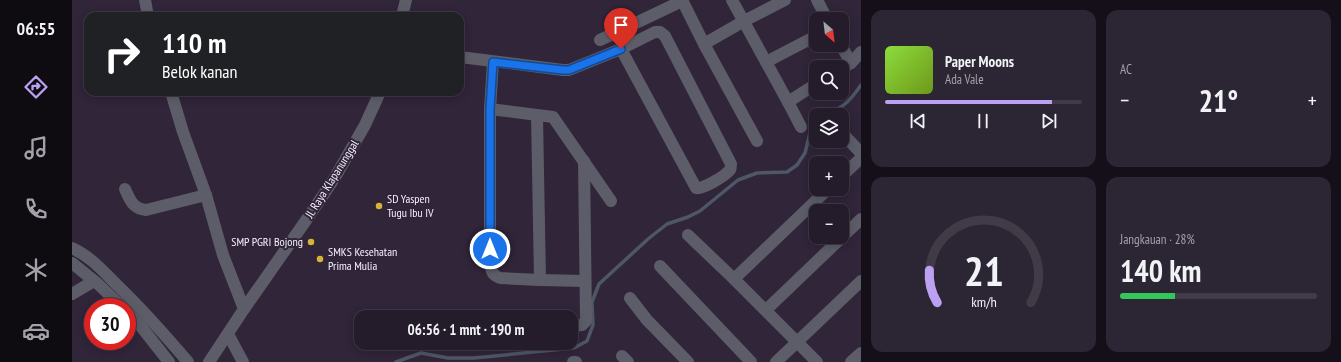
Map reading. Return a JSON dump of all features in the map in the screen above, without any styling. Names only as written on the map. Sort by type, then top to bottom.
[{"type":"street","points":[[145,0],[147,12]]},
{"type":"street","points":[[403,12],[406,0]]},
{"type":"street","points":[[600,40],[682,0],[704,44],[757,141]]},
{"type":"street","points":[[732,0],[801,127]]},
{"type":"street","points":[[704,44],[744,21],[786,0]]},
{"type":"street","points":[[817,0],[823,12]]},
{"type":"street","points":[[464,58],[569,70],[621,49],[655,32],[663,33],[731,164],[729,171],[719,179],[699,189],[695,187],[621,49]]},
{"type":"street","points":[[766,62],[809,40]]},
{"type":"street","points":[[849,62],[861,52]]},
{"type":"street","points":[[493,62],[490,109],[490,264],[492,274],[500,278],[585,281]]},
{"type":"street","points":[[788,102],[809,88]]},
{"type":"street","points":[[172,96],[183,132],[206,195],[223,255],[244,309]]},
{"type":"street","name":"Jl. Raya Klapanunggal","points":[[209,362],[334,179],[365,125],[378,96]]},
{"type":"street","points":[[490,109],[554,117],[611,201]]},
{"type":"street","points":[[537,115],[540,280]]},
{"type":"street","points":[[849,140],[861,153]]},
{"type":"street","points":[[849,169],[861,158]]},
{"type":"street","points":[[578,325],[582,325],[586,321],[584,161]]},
{"type":"street","points":[[125,190],[134,206],[146,210],[206,195]]},
{"type":"street","points":[[734,279],[738,273],[820,196]]},
{"type":"street","points":[[766,310],[861,219]]},
{"type":"street","points":[[688,235],[766,310],[817,362]]},
{"type":"street","points":[[72,248],[82,252],[97,264],[168,338],[188,362]]},
{"type":"street","points":[[72,263],[112,298]]},
{"type":"street","points":[[660,266],[751,362]]},
{"type":"street","points":[[72,294],[94,281]]},
{"type":"street","points":[[776,362],[861,281]]},
{"type":"street","points":[[630,298],[647,320],[688,362]]},
{"type":"street","points":[[136,321],[169,362]]},
{"type":"street","points":[[228,334],[243,362]]},
{"type":"waterway","points":[[839,108],[852,97],[861,85]]},
{"type":"waterway","points":[[396,362],[421,353],[448,358],[474,358],[574,348],[587,341],[593,325],[592,302],[599,284],[648,239],[667,224],[700,211],[738,180],[757,173],[787,172],[797,165],[805,153],[809,137]]},
{"type":"place","name":"SD Yaspen Tugu Ibu IV","points":[[379,206]]},
{"type":"place","name":"SMP PGRI Bojong","points":[[311,242]]},
{"type":"place","name":"SMKS Kesehatan Prima Mulia","points":[[320,259]]},
{"type":"route","points":[[490,249],[490,109],[493,62],[569,70],[621,49]]}]
